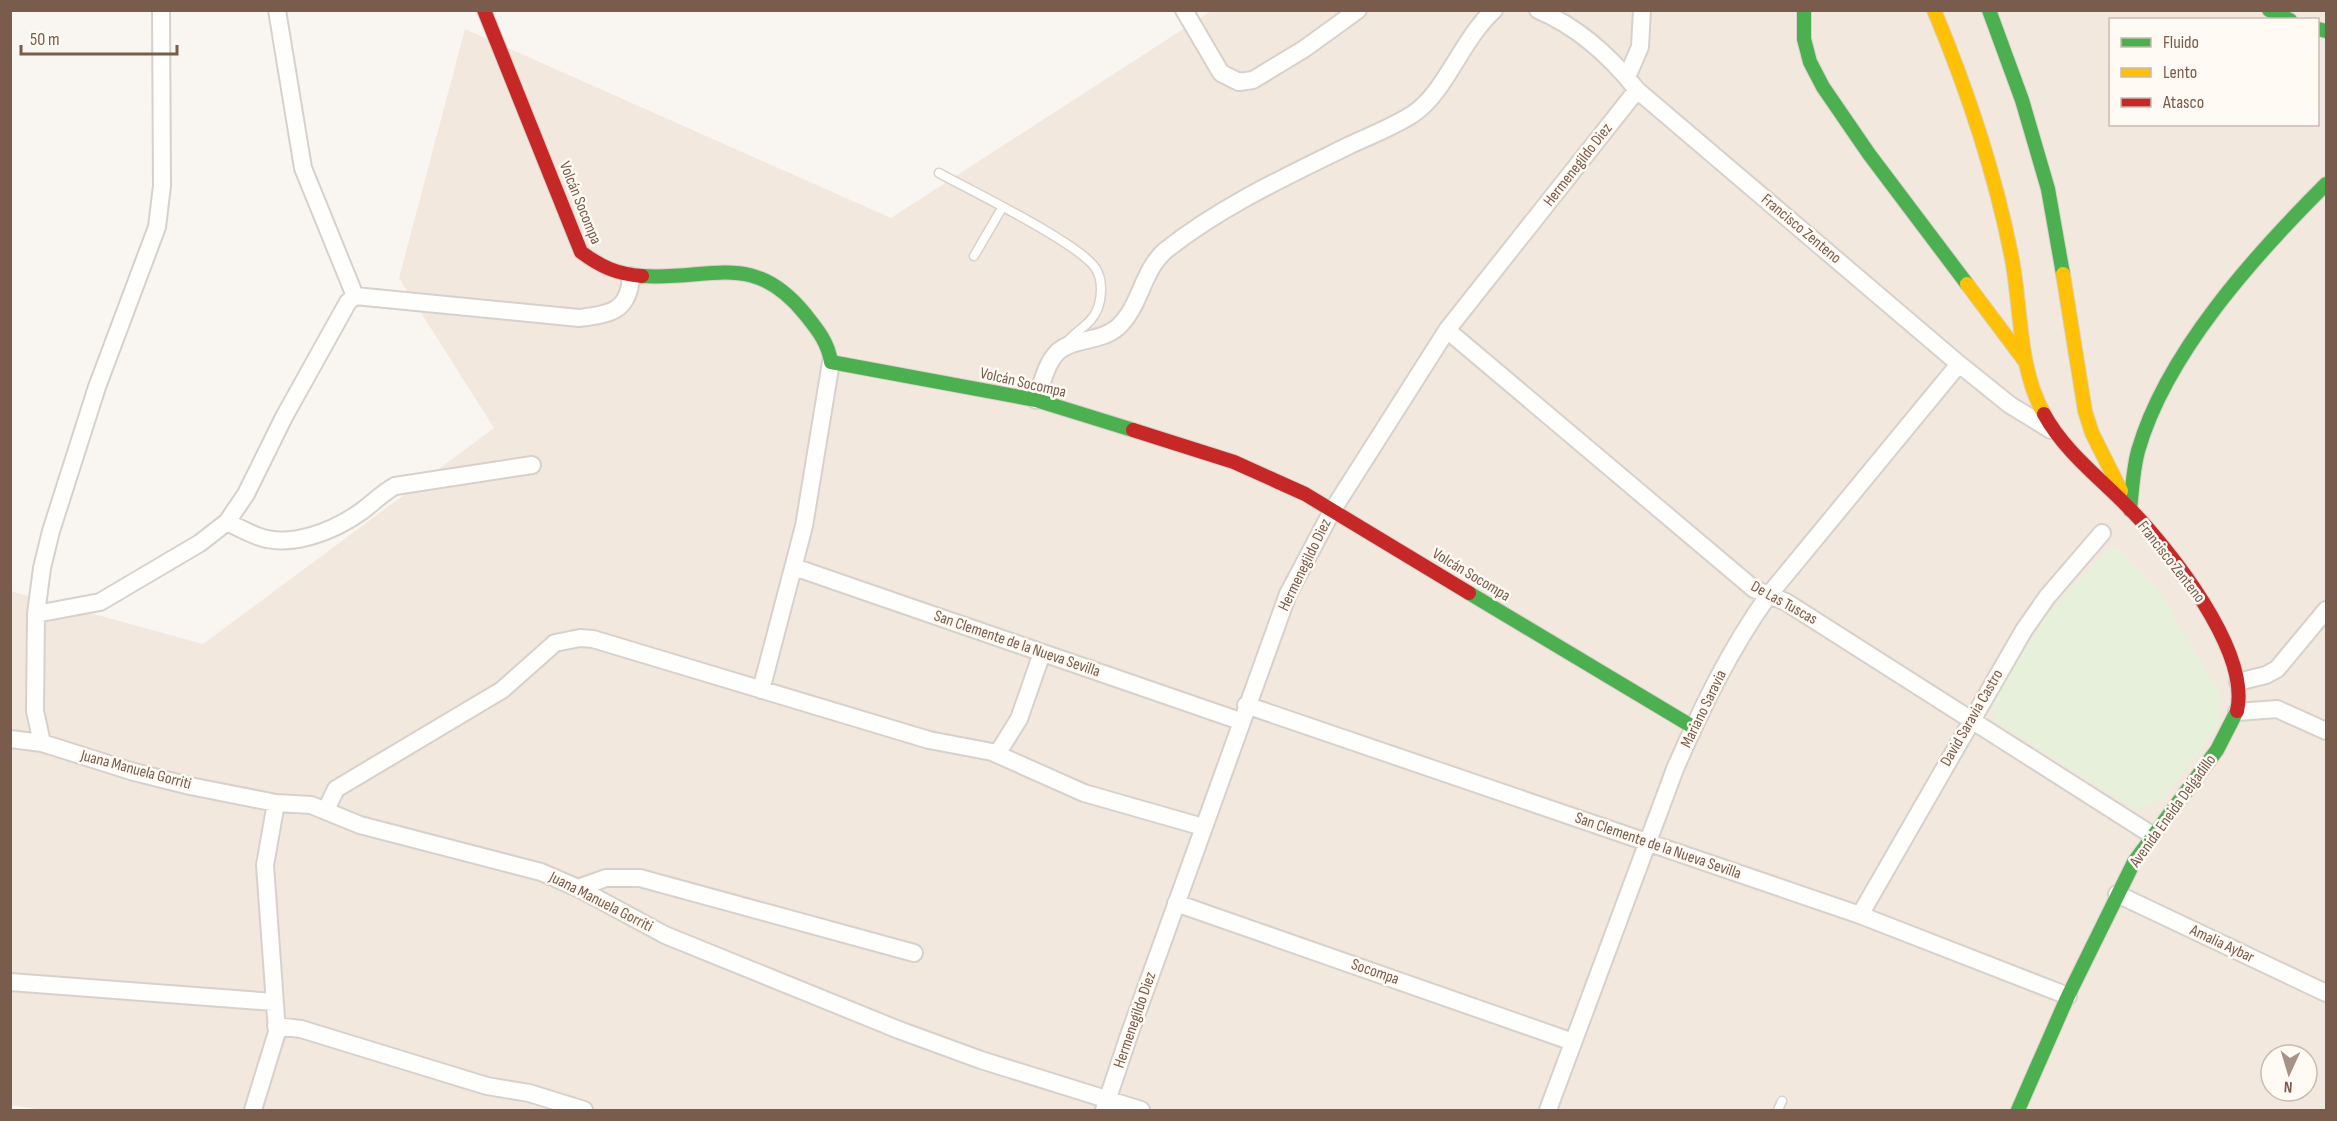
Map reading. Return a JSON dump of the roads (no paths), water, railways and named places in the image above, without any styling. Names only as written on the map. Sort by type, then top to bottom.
[{"type":"main road","name":"Volcán Socompa","points":[[484,10],[513,77],[580,252],[598,268],[631,276],[729,272],[756,276],[773,282],[788,294],[830,347],[831,362],[1036,400],[1234,462],[1294,489],[1694,727]]},
{"type":"main road","points":[[1804,10],[1804,39],[1810,62],[1823,87],[1869,154],[2025,360]]},
{"type":"main road","points":[[1934,10],[1968,92],[2005,223],[2019,299],[2025,360]]},
{"type":"main road","points":[[1989,10],[2022,100],[2048,189],[2074,331],[2085,411],[2092,433],[2130,510]]},
{"type":"main road","points":[[2268,10],[2285,18]]},
{"type":"main road","points":[[2130,510],[2134,465],[2141,442],[2162,394],[2203,329],[2239,281],[2326,184]]},
{"type":"main road","name":"Francisco Zenteno","points":[[2025,360],[2039,404],[2056,432],[2165,548],[2206,607],[2231,655],[2238,682]]},
{"type":"main road","name":"Avenida Eneida Delgadillo","points":[[2020,1110],[2068,996],[2117,894],[2152,835],[2217,750],[2237,712],[2238,682]]},
{"type":"street","points":[[42,743],[35,711],[36,614],[42,568],[51,531],[97,387],[157,227],[162,186],[161,10]]},
{"type":"street","points":[[277,10],[303,168],[355,296]]},
{"type":"street","points":[[1184,10],[1221,73],[1239,82],[1253,80],[1304,49],[1358,10]]},
{"type":"street","points":[[1036,400],[1050,364],[1062,348],[1099,338],[1116,329],[1132,308],[1150,271],[1163,252],[1208,219],[1245,197],[1414,114],[1439,86],[1473,31],[1494,10]]},
{"type":"street","name":"Francisco Zenteno","points":[[1538,10],[1554,17],[1611,57],[1632,83],[1959,364],[2016,410],[2056,432]]},
{"type":"street","name":"Hermenegildo Diez","points":[[1106,1104],[1240,721],[1287,594],[1332,511],[1447,330],[1632,83],[1640,47],[1642,10]]},
{"type":"street","points":[[355,296],[579,318],[612,312],[625,303],[630,292],[631,276]]},
{"type":"street","points":[[36,614],[100,602],[200,543],[227,522],[246,494],[284,417],[342,312],[355,296]]},
{"type":"street","name":"De Las Tuscas","points":[[1447,330],[1754,589],[1786,602],[2152,835]]},
{"type":"street","points":[[761,690],[804,526],[831,362]]},
{"type":"street","name":"Mariano Saravia","points":[[1548,1110],[1646,842],[1694,727],[1749,623],[1768,596],[1959,364]]},
{"type":"street","points":[[227,522],[258,537],[299,539],[322,531],[361,512],[384,491],[395,486],[532,465]]},
{"type":"street","name":"David Saravia Castro","points":[[1860,915],[1971,719],[2047,597],[2102,534]]},
{"type":"street","name":"San Clemente de la Nueva Sevilla","points":[[794,567],[1240,721]]},
{"type":"street","points":[[2238,682],[2266,675],[2277,669],[2326,610]]},
{"type":"street","points":[[326,810],[336,789],[502,690],[555,643],[565,639],[594,639],[929,740],[997,754],[1084,793],[1203,827]]},
{"type":"street","points":[[997,754],[1020,719],[1042,653]]},
{"type":"street","name":"San Clemente de la Nueva Sevilla","points":[[1246,705],[1860,915],[2068,996]]},
{"type":"street","points":[[2237,712],[2277,709],[2326,732]]},
{"type":"street","name":"Juana Manuela Gorriti","points":[[10,739],[42,743],[134,772],[276,803],[311,806],[360,825],[541,872],[578,888],[665,935],[899,1030],[1106,1104],[1141,1110]]},
{"type":"street","points":[[253,1110],[275,1041],[276,1026],[265,865],[276,803]]},
{"type":"street","points":[[578,888],[606,878],[640,878],[914,953]]},
{"type":"street","name":"Amalia Aybar","points":[[2117,894],[2326,993]]},
{"type":"street","name":"Socompa","points":[[1176,903],[1573,1042]]},
{"type":"street","points":[[10,982],[274,1002]]},
{"type":"street","points":[[276,1026],[301,1029],[487,1086],[529,1093],[584,1110]]},
{"type":"lane","points":[[939,173],[1060,240],[1096,269],[1101,283],[1098,309],[1092,319],[1073,334],[1062,348]]},
{"type":"lane","points":[[974,256],[1002,208]]},
{"type":"lane","points":[[1778,1110],[1782,1101]]}]
